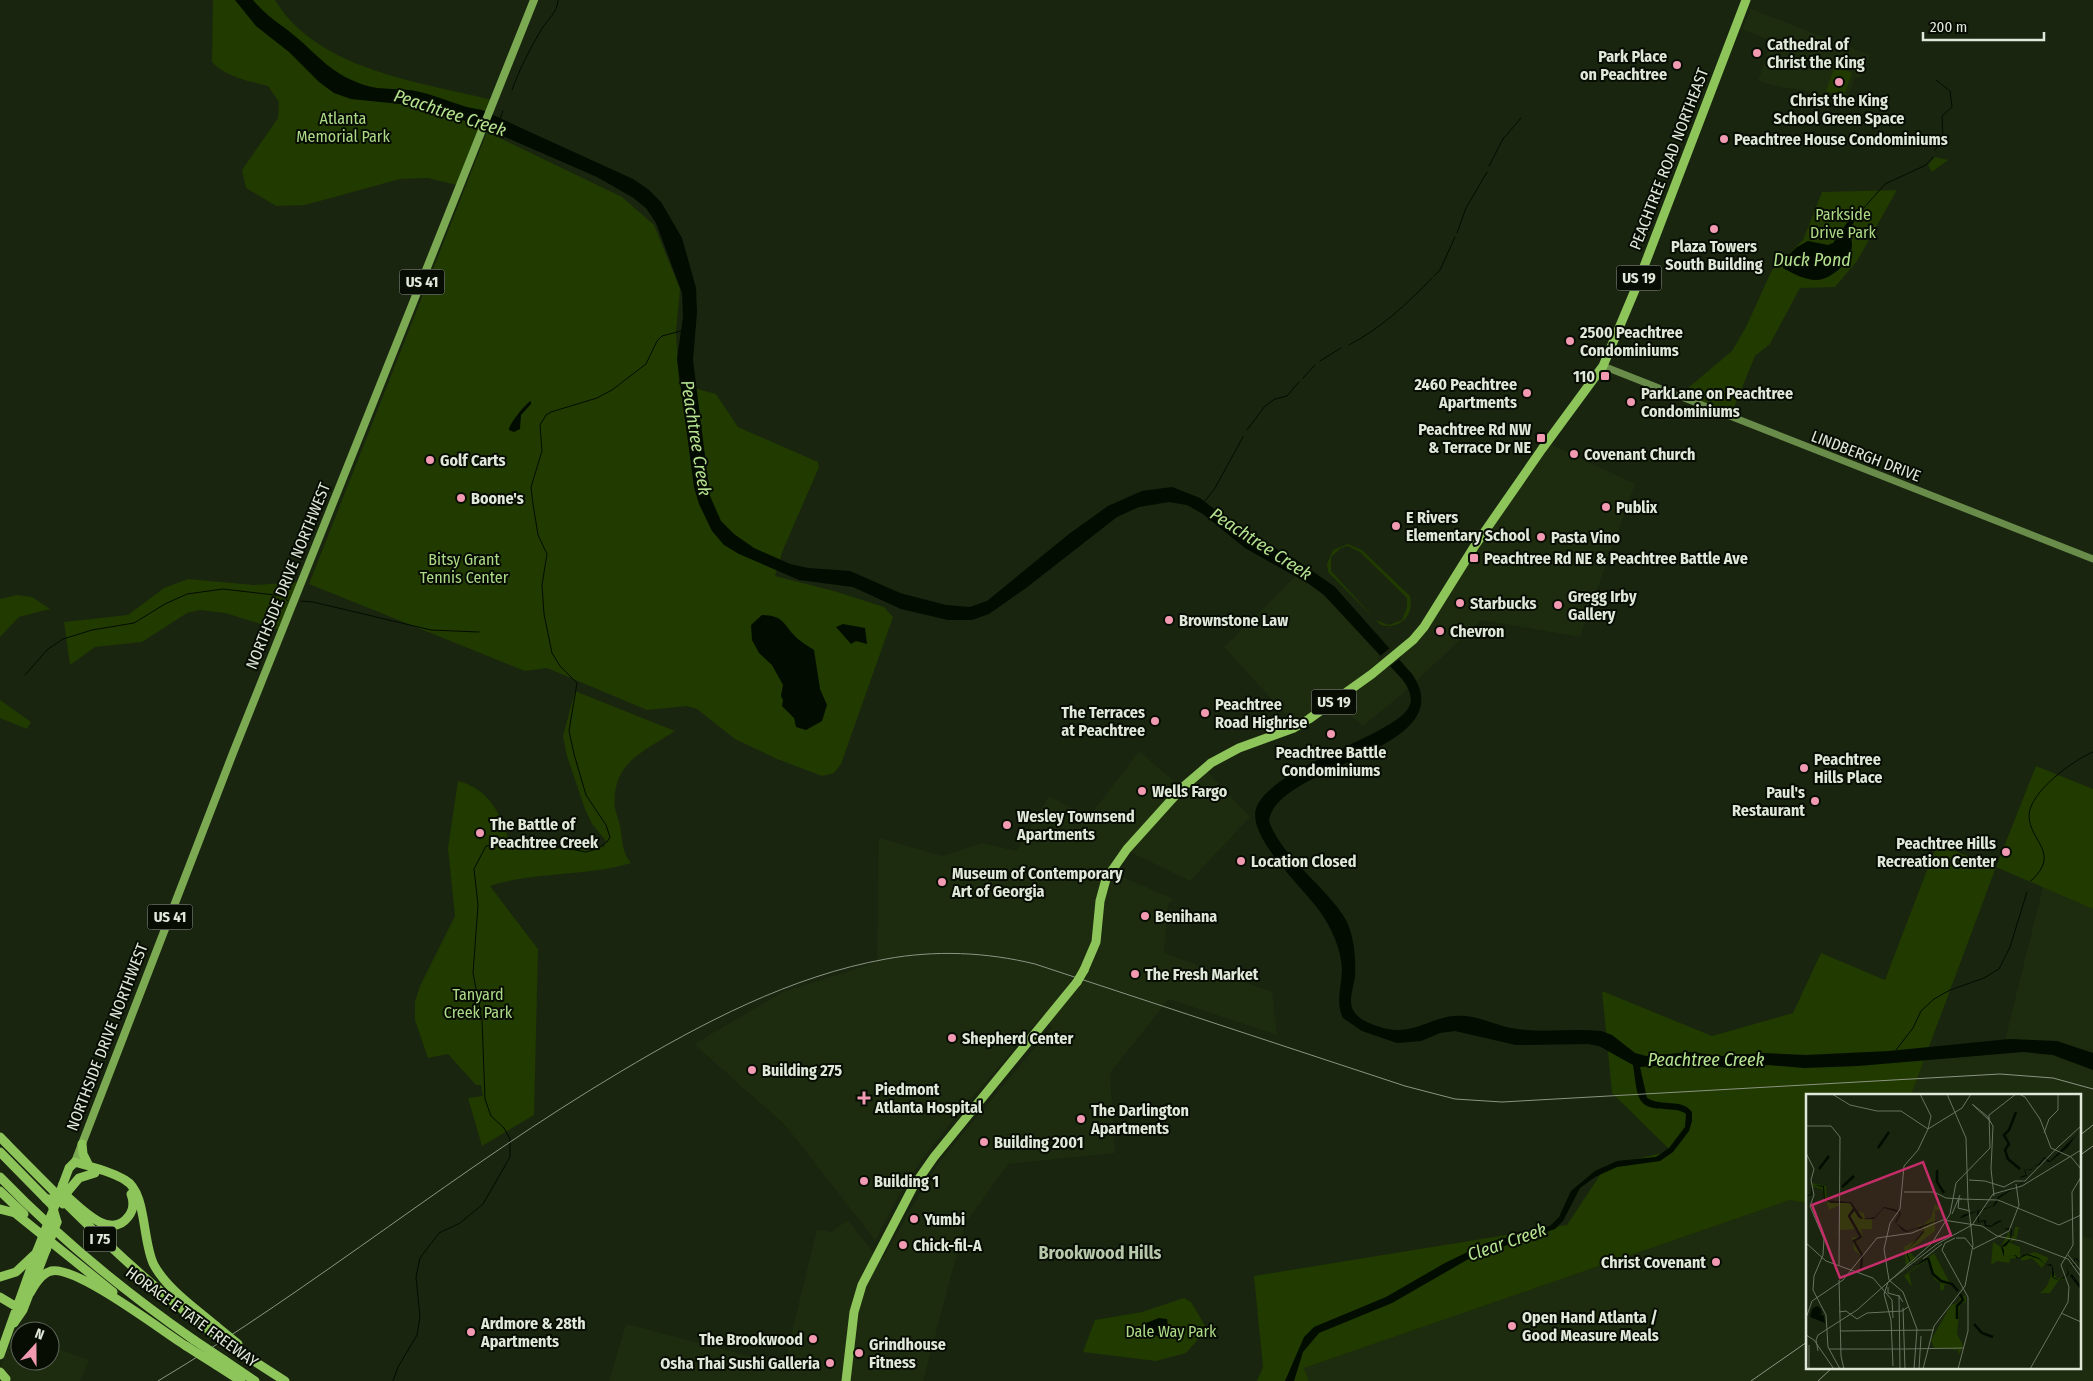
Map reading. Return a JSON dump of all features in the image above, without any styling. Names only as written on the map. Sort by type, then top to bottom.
[{"type":"highway","name":"PEACHTREE ROAD NORTHEAST","points":[[846,1381],[856,1301],[868,1272],[914,1187],[942,1147],[1072,990],[1084,970],[1096,942],[1102,893],[1110,871],[1182,788],[1202,770],[1226,754],[1294,728],[1372,674],[1400,652],[1424,627],[1474,547],[1603,366],[1635,290],[1746,0]]},
{"type":"highway","points":[[0,1137],[96,1219],[110,1225],[123,1222],[132,1209],[133,1201],[130,1192],[119,1182],[75,1163]]},
{"type":"highway","name":"HORACE E TATE FREEWAY","points":[[0,1137],[116,1254],[154,1287],[285,1381]]},
{"type":"highway","points":[[82,1144],[83,1154],[92,1170],[126,1180],[135,1188],[147,1247],[154,1264],[173,1287],[213,1328]]},
{"type":"highway","points":[[0,1152],[50,1207],[57,1222]]},
{"type":"highway","points":[[0,1160],[50,1207]]},
{"type":"highway","name":"NORTHSIDE DRIVE NORTHWEST","points":[[0,1355],[42,1251],[57,1222],[64,1204],[69,1168],[75,1163]]},
{"type":"highway","points":[[68,1184],[92,1170]]},
{"type":"highway","name":"HORACE E TATE FREEWAY","points":[[0,1177],[44,1220],[104,1272],[194,1340],[220,1363],[256,1381]]},
{"type":"highway","name":"NORTHSIDE DRIVE NORTHWEST","points":[[19,1308],[30,1292],[42,1251],[50,1207],[68,1184]]},
{"type":"highway","points":[[0,1191],[52,1243]]},
{"type":"highway","points":[[50,1207],[64,1204]]},
{"type":"highway","points":[[0,1208],[15,1213],[147,1321]]},
{"type":"highway","points":[[0,1277],[16,1272],[42,1251]]},
{"type":"highway","points":[[30,1292],[45,1274],[59,1271],[91,1284],[186,1346],[220,1363],[241,1381]]},
{"type":"highway","points":[[0,1297],[19,1308]]},
{"type":"main road","name":"NORTHSIDE DRIVE NORTHWEST","points":[[75,1163],[235,749],[534,0]]},
{"type":"main road","name":"LINDBERGH DRIVE","points":[[1603,366],[2093,559]]},
{"type":"shaded area","points":[[1751,9],[1870,55],[1861,77],[1855,78],[1844,108],[1803,90],[1779,87],[1758,81],[1772,41],[1742,29]]},
{"type":"shaded area","points":[[1548,443],[1635,484],[1580,637],[1482,620],[1402,694],[1363,726],[1332,701],[1294,724],[1224,647],[1303,569],[1387,660],[1403,647],[1437,603]]},
{"type":"shaded area","points":[[1139,751],[1181,787],[1204,768],[1250,817],[1190,881],[1126,850],[1109,871],[1174,899],[1168,904],[1164,953],[1272,992],[1277,1035],[1169,999],[1110,1073],[1115,1153],[1008,1164],[965,1224],[923,1381],[609,1381],[626,1324],[784,1365],[817,1229],[831,1232],[848,1220],[873,1252],[883,1258],[935,1167],[1052,1027],[1042,1016],[953,1120],[921,1161],[899,1195],[877,1238],[874,1239],[786,1126],[694,1044],[783,992],[877,962],[879,838],[942,856],[982,843],[1017,851],[1049,796],[1089,817]]},
{"type":"shaded area","points":[[2043,887],[2093,909],[2093,1146],[2080,1155],[2080,1094],[1911,1094],[1925,1057],[2004,1044]]},
{"type":"shaded area","points":[[1790,1200],[1806,1203],[1806,1368],[2080,1368],[2080,1234],[2093,1240],[2093,1381],[1309,1381],[1304,1368]]},
{"type":"shaded area","points":[[10,1343],[10,1371],[60,1371],[60,1350],[89,1360],[80,1381],[0,1381],[0,1368]]},
{"type":"green space","name":"Atlanta Memorial Park","points":[[213,0],[275,0],[294,24],[317,43],[344,58],[374,70],[405,79],[496,101],[457,185],[428,178],[400,179],[305,205],[276,206],[246,188],[242,170],[278,118],[279,102],[268,86],[231,75],[212,62]]},
{"type":"green space","name":"Christ the King School Green Space","points":[[1835,66],[1852,73],[1843,98],[1826,91]]},
{"type":"green space","name":"Bitsy Grant Tennis Center","points":[[487,132],[622,197],[654,225],[680,289],[676,332],[679,384],[716,394],[738,427],[818,462],[819,467],[783,550],[775,576],[834,591],[884,607],[893,617],[841,764],[834,773],[822,776],[777,759],[735,739],[697,709],[687,706],[647,710],[547,668],[525,671],[309,584]]},
{"type":"green space","points":[[1935,157],[1948,160],[1932,172],[1928,165]]},
{"type":"green space","name":"Parkside Drive Park","points":[[1897,190],[1857,261],[1835,287],[1800,288],[1770,344],[1755,356],[1731,415],[1686,397],[1688,388],[1732,351],[1746,327],[1772,270],[1803,240],[1822,192]]},
{"type":"green space","points":[[1348,544],[1362,550],[1410,596],[1411,603],[1408,615],[1404,620],[1394,625],[1388,626],[1381,625],[1376,620],[1328,572],[1327,564],[1333,550]],"holes":[[[1348,546],[1360,552],[1407,598],[1407,607],[1402,620],[1389,625],[1376,620],[1331,571],[1331,557],[1341,548]]]},
{"type":"green space","points":[[188,579],[254,585],[303,582],[283,631],[225,613],[200,610],[187,613],[142,642],[95,647],[70,665],[64,622],[128,615],[164,588]]},
{"type":"green space","points":[[17,595],[32,597],[50,609],[19,617],[0,637],[0,599]]},
{"type":"green space","name":"Tanyard Creek Park","points":[[575,691],[675,731],[632,760],[618,780],[615,793],[615,808],[620,824],[624,850],[631,863],[596,870],[525,878],[490,886],[538,949],[534,1115],[482,1146],[468,1098],[483,1096],[481,1085],[476,1085],[448,1054],[428,1058],[415,1020],[415,1002],[420,986],[455,916],[448,848],[458,781],[478,790],[493,804],[503,823],[510,843],[545,842],[561,850],[604,847],[606,841],[592,824],[585,809],[567,756],[563,736]]},
{"type":"green space","points":[[0,700],[31,722],[27,729],[0,718]]},
{"type":"green space","points":[[2036,766],[2093,789],[2093,909],[1996,867]]},
{"type":"green space","points":[[1937,844],[1996,867],[1911,1094],[1806,1094],[1806,1203],[1790,1200],[1304,1368],[1309,1381],[1257,1381],[1263,1367],[1254,1276],[1567,1225],[1606,1166],[1671,1151],[1612,1093],[1602,991],[1712,1036],[1793,1013],[1821,953],[1885,980]]},
{"type":"green space","name":"Dale Way Park","points":[[1184,1298],[1191,1302],[1207,1329],[1186,1353],[1156,1361],[1083,1352],[1095,1320],[1142,1312]]},
{"type":"water","points":[[235,0],[253,0],[334,70],[352,80],[371,87],[420,92],[466,107],[482,110],[633,179],[648,189],[661,202],[682,238],[696,288],[697,312],[693,360],[710,496],[721,521],[734,534],[754,548],[790,564],[808,568],[850,571],[900,593],[946,605],[970,607],[987,601],[1069,534],[1108,506],[1142,491],[1172,487],[1200,498],[1241,530],[1295,559],[1335,587],[1412,674],[1421,700],[1413,721],[1392,739],[1302,785],[1279,801],[1269,821],[1283,847],[1328,896],[1346,920],[1353,940],[1355,955],[1352,1006],[1357,1015],[1365,1021],[1388,1029],[1401,1030],[1442,1018],[1466,1016],[1517,1029],[1601,1031],[1612,1035],[1635,1053],[1646,1056],[1691,1052],[1721,1056],[1763,1053],[1806,1055],[1889,1051],[2010,1039],[2057,1041],[2093,1053],[2093,1070],[2053,1055],[2023,1052],[1858,1066],[1804,1068],[1768,1065],[1731,1068],[1683,1064],[1640,1067],[1647,1098],[1653,1101],[1683,1105],[1692,1112],[1689,1131],[1673,1152],[1660,1161],[1617,1167],[1595,1177],[1580,1188],[1563,1221],[1555,1229],[1472,1257],[1392,1303],[1319,1333],[1303,1352],[1294,1381],[1285,1381],[1304,1337],[1314,1327],[1386,1297],[1445,1263],[1486,1243],[1550,1226],[1559,1217],[1571,1191],[1595,1171],[1617,1161],[1656,1157],[1669,1148],[1685,1127],[1686,1114],[1681,1111],[1654,1108],[1643,1103],[1639,1097],[1633,1065],[1599,1046],[1588,1044],[1516,1045],[1455,1031],[1440,1033],[1421,1041],[1397,1043],[1362,1031],[1343,1018],[1339,1006],[1342,969],[1338,947],[1332,932],[1321,913],[1266,845],[1258,830],[1255,816],[1258,804],[1267,792],[1281,781],[1315,761],[1394,722],[1404,713],[1409,707],[1411,696],[1402,679],[1324,595],[1309,584],[1245,548],[1203,514],[1187,505],[1169,502],[1139,507],[1117,517],[1026,588],[989,614],[972,620],[948,620],[901,609],[853,587],[799,580],[739,554],[724,545],[712,531],[699,504],[694,487],[677,359],[683,317],[682,293],[656,223],[646,208],[632,197],[597,177],[473,123],[410,105],[351,99],[334,93],[319,82],[289,52],[256,26]]},
{"type":"water","name":"Duck Pond","points":[[1849,220],[1854,222],[1847,233],[1852,242],[1851,249],[1845,262],[1835,273],[1829,277],[1812,280],[1783,268],[1782,261],[1797,247],[1808,241],[1828,245],[1833,243]]},
{"type":"water","points":[[531,401],[531,404],[521,415],[520,429],[514,432],[509,430],[518,414]]},
{"type":"water","points":[[762,615],[778,618],[798,639],[814,650],[820,689],[827,705],[822,721],[806,730],[796,727],[794,718],[782,706],[783,685],[772,665],[759,653],[752,640],[751,625]]},
{"type":"water","points":[[843,624],[865,628],[867,644],[856,641],[851,644],[836,627]]},
{"type":"water","points":[[1159,1318],[1167,1319],[1169,1334],[1158,1336],[1146,1332],[1146,1323]]},
{"type":"pier","points":[[1392,646],[1402,657],[1388,668],[1378,658]]},
{"type":"waterway","points":[[512,90],[529,52],[554,12],[558,0]]},
{"type":"waterway","points":[[1935,150],[1943,139],[1942,116],[1952,107],[1950,91],[1936,80]]},
{"type":"waterway","name":"Peachtree Creek","points":[[500,119],[503,111]]},
{"type":"waterway","points":[[1489,166],[1503,139],[1521,118]]},
{"type":"waterway","points":[[1853,220],[1885,184],[1926,165],[1933,157]]},
{"type":"waterway","points":[[1457,233],[1466,208],[1487,172]]},
{"type":"waterway","points":[[1434,276],[1440,270],[1455,237]]},
{"type":"waterway","points":[[1349,345],[1393,315],[1432,278]]},
{"type":"waterway","points":[[393,1381],[398,1367],[417,1335],[420,1317],[416,1277],[420,1258],[439,1233],[460,1223],[483,1204],[510,1157],[510,1139],[504,1128],[491,1116],[485,1099],[482,1020],[473,973],[478,905],[474,869],[486,846],[508,843],[544,844],[586,852],[597,849],[607,842],[610,837],[606,825],[586,795],[569,731],[577,683],[560,666],[552,653],[544,614],[542,585],[547,554],[538,535],[531,487],[542,451],[540,425],[546,415],[551,412],[597,398],[612,390],[646,364],[657,341],[662,336],[681,331]]},
{"type":"waterway","points":[[1320,361],[1341,348]]},
{"type":"waterway","points":[[1303,378],[1315,365]]},
{"type":"waterway","points":[[1247,430],[1265,406],[1275,399],[1287,396],[1299,382]]},
{"type":"waterway","points":[[1205,501],[1215,488],[1243,437]]},
{"type":"waterway","points":[[25,675],[48,649],[63,639],[92,630],[134,623],[165,604],[187,594],[223,589],[283,596],[288,601]]},
{"type":"waterway","points":[[301,601],[313,602],[431,630],[479,632]]},
{"type":"waterway","points":[[2031,881],[2040,871],[2044,862],[2042,847],[2030,824],[2031,806],[2044,787],[2064,769],[2093,752]]},
{"type":"waterway","points":[[1896,1050],[1913,1028],[1921,1011],[1934,999],[1950,990],[1984,978],[1999,969],[2010,947],[2027,892]]},
{"type":"railway","points":[[158,1381],[275,1306],[503,1147],[651,1054],[715,1019],[782,989],[851,967],[904,956],[942,953],[979,955],[1035,964],[1405,1086],[1455,1099],[1502,1102],[2000,1074],[2053,1078],[2093,1089]]},
{"type":"railway","points":[[2080,1135],[2093,1125]]},
{"type":"railway","points":[[2080,1155],[2093,1146]]},
{"type":"railway","points":[[1751,1381],[1806,1343]]},
{"type":"railway","points":[[1818,1381],[1832,1368]]},
{"type":"place","name":"Cathedral of Christ the King","points":[[1757,53]]},
{"type":"place","name":"Park Place on Peachtree","points":[[1677,65]]},
{"type":"place","name":"Christ the King School Green Space","points":[[1839,82]]},
{"type":"place","name":"Peachtree House Condominiums","points":[[1724,139]]},
{"type":"place","name":"Plaza Towers South Building","points":[[1714,229]]},
{"type":"place","name":"2500 Peachtree Condominiums","points":[[1570,341]]},
{"type":"place","name":"110","points":[[1605,376]]},
{"type":"place","name":"2460 Peachtree Apartments","points":[[1527,393]]},
{"type":"place","name":"ParkLane on Peachtree Condominiums","points":[[1631,402]]},
{"type":"place","name":"Peachtree Rd NW & Terrace Dr NE","points":[[1541,438]]},
{"type":"place","name":"Covenant Church","points":[[1574,454]]},
{"type":"place","name":"Golf Carts","points":[[430,460]]},
{"type":"place","name":"Boone's","points":[[461,498]]},
{"type":"place","name":"Publix","points":[[1606,507]]},
{"type":"place","name":"E Rivers Elementary School","points":[[1396,526]]},
{"type":"place","name":"Pasta Vino","points":[[1541,537]]},
{"type":"place","name":"Peachtree Rd NE & Peachtree Battle Ave","points":[[1474,558]]},
{"type":"place","name":"Starbucks","points":[[1460,603]]},
{"type":"place","name":"Gregg Irby Gallery","points":[[1558,605]]},
{"type":"place","name":"Brownstone Law","points":[[1169,620]]},
{"type":"place","name":"Chevron","points":[[1440,631]]},
{"type":"place","name":"Peachtree Road Highrise","points":[[1205,713]]},
{"type":"place","name":"The Terraces at Peachtree","points":[[1155,721]]},
{"type":"place","name":"Peachtree Battle Condominiums","points":[[1331,734]]},
{"type":"place","name":"Peachtree Hills Place","points":[[1804,768]]},
{"type":"place","name":"Wells Fargo","points":[[1142,791]]},
{"type":"place","name":"Paul's Restaurant","points":[[1815,801]]},
{"type":"place","name":"Wesley Townsend Apartments","points":[[1007,825]]},
{"type":"place","name":"The Battle of Peachtree Creek","points":[[480,833]]},
{"type":"place","name":"Peachtree Hills Recreation Center","points":[[2006,852]]},
{"type":"place","name":"Location Closed","points":[[1241,861]]},
{"type":"place","name":"Museum of Contemporary Art of Georgia","points":[[942,882]]},
{"type":"place","name":"Benihana","points":[[1145,916]]},
{"type":"place","name":"The Fresh Market","points":[[1135,974]]},
{"type":"place","name":"Shepherd Center","points":[[952,1038]]},
{"type":"place","name":"Building 275","points":[[752,1070]]},
{"type":"place","name":"Piedmont Atlanta Hospital","points":[[864,1098]]},
{"type":"place","name":"The Darlington Apartments","points":[[1081,1119]]},
{"type":"place","name":"Building 2001","points":[[984,1142]]},
{"type":"place","name":"Building 1","points":[[864,1181]]},
{"type":"place","name":"Yumbi","points":[[914,1219]]},
{"type":"place","name":"Chick-fil-A","points":[[903,1245]]},
{"type":"place","name":"Christ Covenant","points":[[1716,1262]]},
{"type":"place","name":"Open Hand Atlanta / Good Measure Meals","points":[[1512,1326]]},
{"type":"place","name":"Ardmore & 28th Apartments","points":[[471,1332]]},
{"type":"place","name":"The Brookwood","points":[[813,1339]]},
{"type":"place","name":"Grindhouse Fitness","points":[[859,1353]]},
{"type":"place","name":"Osha Thai Sushi Galleria","points":[[830,1363]]},
{"type":"district","name":"Brookwood Hills","points":[[1100,1253]]},
{"type":"water label","name":"Clear Creek","points":[[1507,1242]]}]
